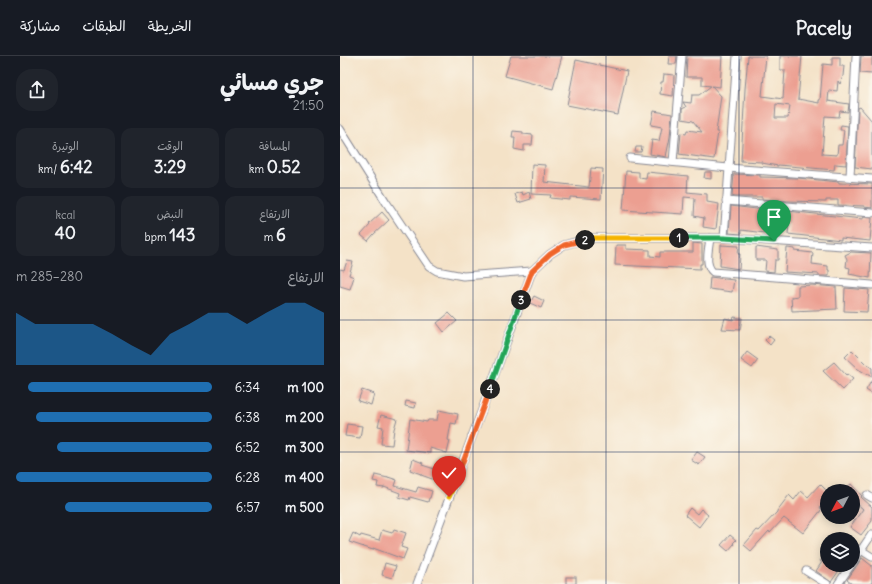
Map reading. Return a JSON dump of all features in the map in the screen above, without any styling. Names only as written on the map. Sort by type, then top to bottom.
[{"type":"street","points":[[673,162],[682,56]]},
{"type":"street","points":[[724,238],[737,56]]},
{"type":"street","points":[[850,177],[856,56]]},
{"type":"street","points":[[340,129],[429,266],[437,271],[463,276],[532,271]]},
{"type":"street","points":[[630,158],[728,168],[872,179]]},
{"type":"street","points":[[726,201],[872,213]]},
{"type":"street","points":[[417,584],[485,403],[532,271],[550,254],[564,245],[590,238],[724,238],[872,248]]},
{"type":"street","points":[[710,238],[708,269],[712,272],[872,285]]},
{"type":"street","points":[[872,534],[861,550],[872,557]]},
{"type":"street","points":[[806,571],[826,584]]},
{"type":"street","points":[[838,584],[846,572]]},
{"type":"building","points":[[511,56],[562,56],[553,89],[505,76]]},
{"type":"building","points":[[669,56],[677,56],[676,64],[668,64]]},
{"type":"building","points":[[687,56],[722,56],[720,87],[712,86],[721,96],[714,159],[679,154],[681,133],[686,134],[687,130],[702,132],[693,121],[682,119],[682,109],[686,107],[683,102],[691,103],[692,95],[699,95],[711,86],[702,85],[702,77],[686,77]]},
{"type":"building","points":[[748,56],[766,56],[762,96],[783,99],[785,70],[780,70],[780,56],[802,56],[798,99],[819,103],[823,64],[832,65],[832,57],[840,57],[840,66],[844,66],[843,76],[840,84],[838,81],[837,91],[829,90],[828,101],[849,104],[848,112],[840,111],[839,117],[825,116],[822,154],[837,155],[838,145],[842,145],[844,130],[840,130],[841,125],[848,126],[846,165],[835,164],[834,170],[778,166],[762,162],[741,161]],"holes":[[[776,104],[790,106],[788,118],[775,118]]]},
{"type":"building","points":[[861,56],[872,56],[872,74],[860,73]]},
{"type":"building","points":[[576,60],[627,71],[618,115],[567,105]]},
{"type":"building","points":[[664,74],[674,75],[673,96],[660,94],[661,82],[663,82]]},
{"type":"building","points":[[860,107],[872,121],[872,169],[855,167],[858,108]]},
{"type":"building","points":[[654,111],[672,114],[666,157],[650,154],[652,140],[659,141],[662,127],[651,125]]},
{"type":"building","points":[[513,131],[533,135],[532,145],[524,145],[524,151],[514,149],[515,137],[512,137]]},
{"type":"building","points":[[636,147],[642,147],[641,152],[635,152]]},
{"type":"building","points":[[532,164],[545,165],[544,182],[589,187],[591,168],[603,169],[601,199],[570,197],[570,200],[550,198],[551,195],[531,194]]},
{"type":"building","points":[[626,171],[639,172],[639,178],[646,179],[647,172],[688,176],[687,192],[707,194],[707,202],[719,204],[716,229],[703,227],[704,218],[694,216],[695,198],[684,197],[683,214],[623,210]]},
{"type":"building","points":[[705,172],[711,172],[711,179],[704,178]]},
{"type":"building","points":[[734,174],[760,175],[760,177],[798,178],[839,183],[872,184],[872,208],[864,206],[838,205],[838,200],[826,200],[826,202],[788,201],[762,199],[762,197],[735,197],[732,196]]},
{"type":"building","points":[[522,192],[523,195],[529,192],[531,199],[518,203],[515,194]]},
{"type":"building","points":[[731,206],[773,211],[773,215],[787,215],[787,211],[863,219],[863,217],[872,218],[870,241],[841,238],[841,240],[788,234],[789,224],[779,222],[779,232],[772,232],[772,234],[741,230],[741,234],[729,233]]},
{"type":"building","points":[[382,212],[389,220],[368,241],[361,235],[370,225],[369,224]]},
{"type":"building","points":[[693,243],[702,244],[702,264],[700,264],[700,269],[615,265],[616,245],[626,245],[626,249],[650,250],[650,256],[660,257],[660,252],[693,252]]},
{"type":"building","points":[[721,245],[739,246],[739,269],[720,266]]},
{"type":"building","points":[[756,247],[778,250],[778,260],[775,260],[774,272],[765,271],[766,260],[756,260]]},
{"type":"building","points":[[787,248],[795,249],[795,251],[813,253],[812,264],[828,266],[829,276],[785,272]]},
{"type":"building","points":[[851,252],[871,253],[870,278],[849,274],[850,268],[846,267],[847,259],[845,255]]},
{"type":"building","points":[[347,261],[353,262],[349,275],[354,277],[350,289],[340,286],[340,269],[344,270]]},
{"type":"building","points":[[710,277],[734,280],[732,292],[709,289]]},
{"type":"building","points":[[812,285],[836,287],[837,309],[792,311],[791,297],[798,296],[798,286]]},
{"type":"building","points":[[845,288],[869,290],[867,312],[844,311]]},
{"type":"building","points":[[534,296],[544,301],[541,308],[530,303]]},
{"type":"building","points":[[449,313],[457,321],[444,332],[437,323]]},
{"type":"building","points":[[734,317],[742,318],[740,330],[722,329],[725,318],[733,320]]},
{"type":"building","points":[[769,336],[774,340],[770,345],[765,340]]},
{"type":"building","points":[[852,350],[872,368],[872,377],[858,369],[845,357]]},
{"type":"building","points":[[747,352],[758,360],[752,368],[741,360]]},
{"type":"building","points":[[834,362],[846,375],[847,374],[853,379],[843,390],[823,371]]},
{"type":"building","points":[[872,380],[872,394],[866,390]]},
{"type":"building","points":[[362,390],[374,394],[371,405],[358,401]]},
{"type":"building","points":[[406,401],[416,403],[415,408],[405,406]]},
{"type":"building","points":[[439,410],[458,414],[456,424],[451,423],[448,440],[450,441],[447,453],[430,448],[430,453],[406,450],[410,419],[427,422],[428,420],[437,420]]},
{"type":"building","points":[[381,415],[397,419],[392,445],[381,444],[383,427],[378,426]]},
{"type":"building","points":[[347,424],[362,426],[360,438],[345,436]]},
{"type":"building","points":[[697,452],[705,457],[699,465],[691,460]]},
{"type":"building","points":[[413,459],[423,463],[422,465],[438,470],[435,480],[410,470]]},
{"type":"building","points":[[375,475],[397,480],[395,486],[416,492],[418,487],[432,491],[430,498],[428,502],[410,497],[409,500],[399,497],[400,493],[384,487],[377,487],[378,482],[373,481]]},
{"type":"building","points":[[820,484],[820,512],[803,533],[784,518],[770,533],[769,531],[751,551],[744,545],[757,530],[759,531],[777,512],[789,495],[794,500],[801,491],[808,497]]},
{"type":"building","points":[[860,494],[862,496],[861,497],[872,507],[872,521],[861,535],[860,532],[857,532],[850,527],[852,524],[860,524],[860,513],[863,509],[860,506]]},
{"type":"building","points":[[690,508],[697,514],[701,509],[708,515],[699,527],[685,515]]},
{"type":"building","points":[[394,529],[406,533],[401,547],[407,549],[403,559],[373,548],[373,550],[349,542],[353,533],[360,537],[361,535],[379,540],[382,530],[392,533]]},
{"type":"building","points":[[730,535],[736,540],[728,551],[721,545]]},
{"type":"building","points":[[862,558],[872,566],[872,582],[870,584],[852,584],[847,580],[852,572],[860,572],[860,561]]},
{"type":"building","points":[[385,563],[396,566],[392,578],[382,575]]},
{"type":"building","points":[[820,565],[820,572],[838,572],[831,582],[816,571]]},
{"type":"building","points":[[566,577],[576,577],[576,584],[566,584]]},
{"type":"route","points":[[449,497],[532,271],[550,254],[564,245],[590,238],[724,238],[774,241]]}]
